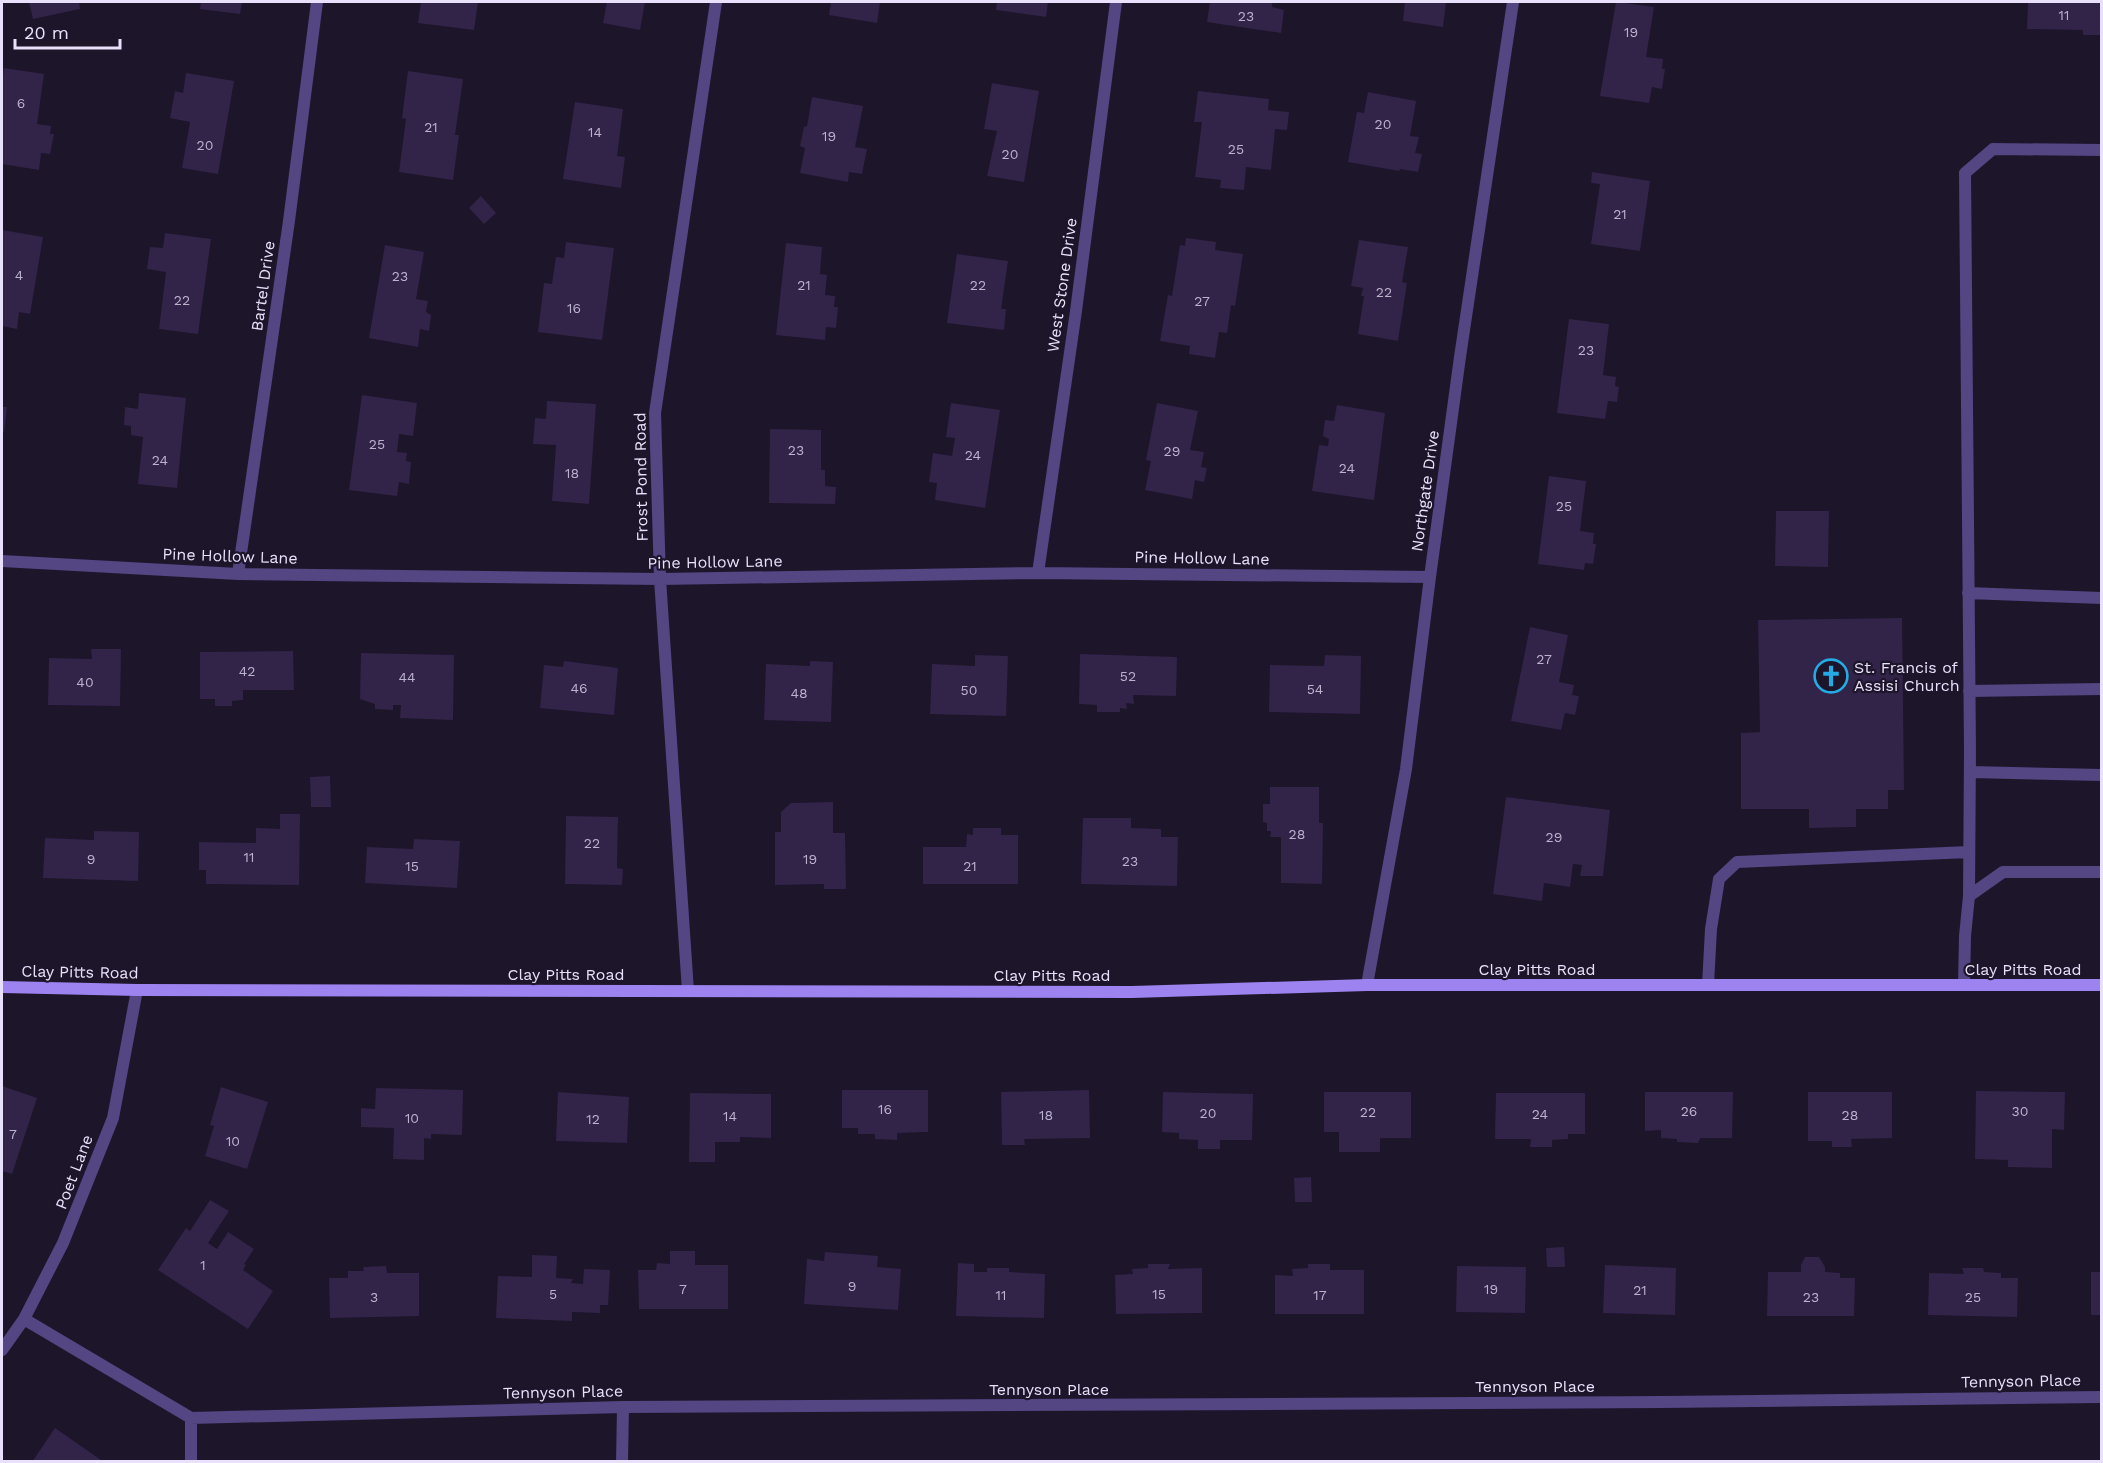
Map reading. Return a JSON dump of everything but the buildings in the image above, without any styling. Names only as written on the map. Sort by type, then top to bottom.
[{"type":"street","name":"Bartel Drive","points":[[238,574],[289,221],[317,2]]},
{"type":"street","name":"Frost Pond Road","points":[[688,991],[660,579],[655,413],[716,2]]},
{"type":"street","name":"West Stone Drive","points":[[1038,573],[1076,311],[1116,2]]},
{"type":"street","name":"Northgate Drive","points":[[1367,985],[1406,769],[1460,357],[1513,2]]},
{"type":"street","points":[[1964,985],[1969,896],[1970,772],[1965,173],[1994,149],[2102,150]]},
{"type":"street","name":"Pine Hollow Lane","points":[[2,561],[238,574],[660,579],[1038,573],[1430,577]]},
{"type":"street","points":[[1968,593],[2102,598]]},
{"type":"street","points":[[1969,691],[2102,689]]},
{"type":"street","points":[[1970,772],[2102,775]]},
{"type":"street","points":[[1708,985],[1711,929],[1719,879],[1737,862],[1969,852]]},
{"type":"street","points":[[1969,896],[2003,873],[2102,872]]},
{"type":"street","name":"Clay Pitts Road","points":[[2,987],[137,990],[1132,992],[1367,985],[2102,985]]},
{"type":"street","name":"Poet Lane","points":[[2,1350],[24,1319],[63,1243],[112,1118],[137,990]]},
{"type":"street","points":[[24,1319],[191,1418],[191,1461]]},
{"type":"street","name":"Tennyson Place","points":[[191,1418],[623,1407],[1663,1402],[2102,1397]]},
{"type":"street","points":[[622,1461],[623,1407]]},
{"type":"place","name":"St. Francis of Assisi Church","points":[[1831,676]]}]
